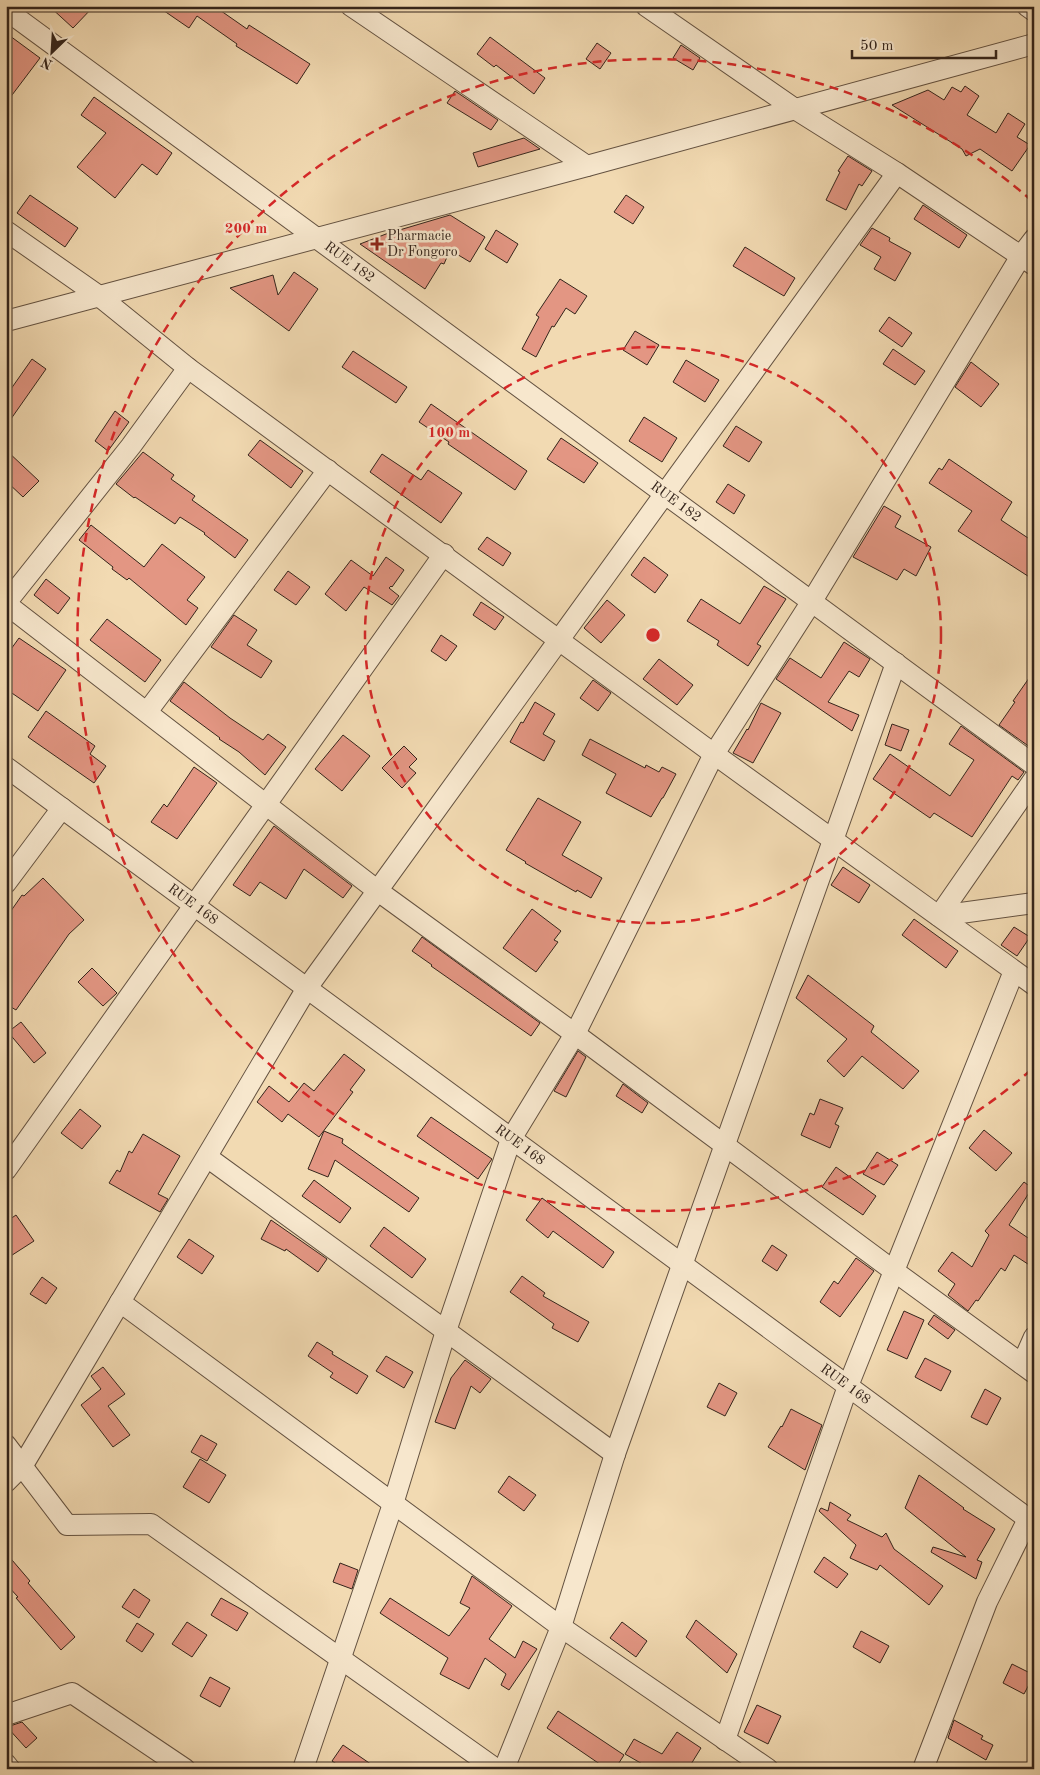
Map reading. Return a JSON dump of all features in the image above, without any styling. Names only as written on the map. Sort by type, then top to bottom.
[{"type":"street","points":[[351,6],[587,166]]},
{"type":"street","points":[[646,6],[795,109],[897,173],[1028,261]]},
{"type":"street","points":[[1027,6],[1034,11]]},
{"type":"street","name":"RUE 182","points":[[6,10],[1034,765]]},
{"type":"street","points":[[6,321],[587,166],[1034,44]]},
{"type":"street","points":[[6,1482],[23,1465],[308,988],[897,173]]},
{"type":"street","points":[[6,231],[99,296],[188,368],[560,639],[714,754],[834,838],[1034,985]]},
{"type":"street","points":[[303,1769],[393,1504],[446,1331],[511,1138],[575,1034],[714,754],[1028,261],[1034,239]]},
{"type":"street","points":[[188,368],[131,446],[6,603],[378,890],[1028,1368],[1034,1337]]},
{"type":"street","points":[[147,712],[328,470]]},
{"type":"street","points":[[6,1170],[444,554]]},
{"type":"street","points":[[504,1769],[561,1626],[615,1454],[896,664]]},
{"type":"street","name":"RUE 168","points":[[6,767],[1031,1521]]},
{"type":"street","points":[[939,916],[1034,779]]},
{"type":"street","points":[[6,883],[62,808]]},
{"type":"street","points":[[939,916],[1034,903]]},
{"type":"street","points":[[725,1740],[848,1386],[1014,971]]},
{"type":"street","points":[[207,1157],[615,1454]]},
{"type":"street","points":[[120,1302],[561,1626],[768,1769]]},
{"type":"street","points":[[6,1444],[67,1525],[151,1524],[496,1769]]},
{"type":"street","points":[[923,1769],[987,1602],[1031,1521]]},
{"type":"street","points":[[6,1716],[72,1693],[185,1769]]},
{"type":"street","points":[[6,1764],[10,1769]]},
{"type":"building","points":[[49,6],[94,6],[73,28]]},
{"type":"building","points":[[157,6],[214,6],[247,29],[249,25],[310,64],[297,84],[236,46],[237,44],[197,16],[189,28]]},
{"type":"building","points":[[6,33],[40,58],[6,103]]},
{"type":"building","points":[[490,37],[545,78],[534,94],[496,65],[494,67],[477,54]]},
{"type":"building","points":[[597,43],[611,53],[600,69],[586,59]]},
{"type":"building","points":[[681,45],[700,58],[693,70],[673,58]]},
{"type":"building","points":[[965,86],[979,96],[967,115],[996,133],[1008,113],[1025,124],[1017,137],[1030,145],[1012,171],[980,149],[966,156],[962,149],[892,105],[928,90],[944,100],[952,87],[961,92]]},
{"type":"building","points":[[455,91],[498,120],[491,130],[447,103]]},
{"type":"building","points":[[94,97],[172,153],[157,175],[142,164],[115,198],[77,167],[106,133],[81,115]]},
{"type":"building","points":[[524,138],[540,149],[478,167],[473,153]]},
{"type":"building","points":[[848,156],[872,171],[862,186],[859,184],[846,210],[826,200],[840,172],[838,171]]},
{"type":"building","points":[[30,195],[78,228],[65,247],[17,213]]},
{"type":"building","points":[[626,195],[644,207],[633,224],[614,212]]},
{"type":"building","points":[[923,205],[967,235],[959,248],[914,219]]},
{"type":"building","points":[[450,215],[485,237],[470,262],[450,250],[444,264],[441,263],[425,289],[360,244],[386,234]]},
{"type":"building","points":[[872,228],[890,238],[889,241],[911,253],[895,281],[874,269],[881,257],[860,245]]},
{"type":"building","points":[[496,230],[518,244],[507,263],[485,249]]},
{"type":"building","points":[[745,247],[795,278],[784,296],[733,266]]},
{"type":"building","points":[[294,272],[318,289],[289,331],[230,288],[273,275],[278,295]]},
{"type":"building","points":[[560,279],[587,296],[575,314],[566,308],[554,327],[552,326],[536,357],[522,349],[539,317],[536,315]]},
{"type":"building","points":[[889,317],[912,333],[902,347],[879,331]]},
{"type":"building","points":[[635,331],[659,345],[647,365],[623,350]]},
{"type":"building","points":[[893,349],[925,371],[915,385],[883,364]]},
{"type":"building","points":[[353,351],[407,387],[396,403],[342,367]]},
{"type":"building","points":[[32,359],[46,369],[6,426],[6,396]]},
{"type":"building","points":[[686,360],[719,380],[705,402],[673,382]]},
{"type":"building","points":[[971,362],[999,384],[981,407],[955,387]]},
{"type":"building","points":[[431,404],[527,471],[515,490],[419,422]]},
{"type":"building","points":[[115,411],[129,422],[108,451],[95,441]]},
{"type":"building","points":[[644,417],[677,438],[662,462],[629,441]]},
{"type":"building","points":[[736,426],[762,442],[749,462],[723,446]]},
{"type":"building","points":[[561,438],[598,463],[584,483],[547,459]]},
{"type":"building","points":[[260,440],[303,471],[291,488],[248,455]]},
{"type":"building","points":[[6,450],[39,481],[23,497],[6,481]]},
{"type":"building","points":[[143,452],[174,475],[171,479],[195,496],[192,500],[248,540],[235,558],[205,533],[180,517],[175,524],[116,484]]},
{"type":"building","points":[[382,454],[421,480],[428,470],[462,493],[441,523],[370,472]]},
{"type":"building","points":[[949,459],[1012,502],[1001,520],[1034,542],[1034,580],[958,531],[972,511],[929,483],[939,468],[942,470]]},
{"type":"building","points":[[728,484],[745,495],[734,514],[716,502]]},
{"type":"building","points":[[884,506],[901,516],[895,527],[931,547],[916,576],[904,569],[897,580],[853,557]]},
{"type":"building","points":[[91,525],[144,567],[162,544],[205,577],[187,600],[198,608],[186,625],[129,578],[127,580],[112,569],[113,567],[79,540]]},
{"type":"building","points":[[487,537],[511,553],[503,566],[478,549]]},
{"type":"building","points":[[386,557],[404,570],[392,587],[389,588],[399,596],[392,605],[364,587],[346,611],[325,594],[351,560],[373,576]]},
{"type":"building","points":[[644,557],[668,575],[655,593],[631,575]]},
{"type":"building","points":[[288,571],[310,587],[296,605],[274,590]]},
{"type":"building","points":[[46,579],[70,598],[58,614],[34,595]]},
{"type":"building","points":[[764,586],[786,599],[757,644],[761,646],[748,666],[717,645],[719,641],[687,621],[701,599],[740,624]]},
{"type":"building","points":[[607,600],[625,615],[601,643],[584,628]]},
{"type":"building","points":[[481,602],[504,617],[495,630],[473,615]]},
{"type":"building","points":[[234,615],[257,630],[247,645],[272,661],[261,678],[211,647]]},
{"type":"building","points":[[107,619],[161,660],[145,682],[90,640]]},
{"type":"building","points":[[441,635],[457,646],[446,661],[431,651]]},
{"type":"building","points":[[19,638],[66,670],[38,711],[6,689],[6,656]]},
{"type":"building","points":[[844,642],[870,659],[859,677],[849,671],[828,702],[859,715],[852,731],[776,679],[790,658],[821,678]]},
{"type":"building","points":[[659,659],[693,685],[677,705],[643,679]]},
{"type":"building","points":[[1034,671],[1034,750],[999,725]]},
{"type":"building","points":[[593,680],[611,693],[598,711],[580,698]]},
{"type":"building","points":[[184,682],[230,718],[263,740],[268,734],[286,747],[265,775],[239,752],[170,701]]},
{"type":"building","points":[[535,702],[555,714],[543,734],[555,741],[544,761],[510,742]]},
{"type":"building","points":[[761,703],[781,713],[753,763],[733,753],[748,730]]},
{"type":"building","points":[[46,711],[95,746],[90,754],[106,766],[94,783],[28,737]]},
{"type":"building","points":[[892,724],[909,730],[901,751],[885,745]]},
{"type":"building","points":[[961,726],[1024,772],[1018,780],[1012,776],[972,837],[934,813],[930,818],[873,779],[890,754],[950,796],[974,760],[949,744]]},
{"type":"building","points":[[343,735],[370,756],[342,791],[315,769]]},
{"type":"building","points":[[590,739],[645,768],[646,765],[659,772],[662,767],[676,774],[651,817],[606,793],[616,774],[582,755]]},
{"type":"building","points":[[404,746],[417,759],[409,767],[416,773],[402,788],[382,768]]},
{"type":"building","points":[[194,767],[217,783],[177,839],[151,822],[164,804],[167,807]]},
{"type":"building","points":[[538,798],[581,822],[562,855],[602,878],[591,898],[577,890],[576,892],[506,850]]},
{"type":"building","points":[[274,826],[352,886],[343,898],[304,869],[286,899],[260,882],[250,896],[233,885]]},
{"type":"building","points":[[843,867],[870,885],[859,903],[831,885]]},
{"type":"building","points":[[43,878],[84,920],[69,934],[16,1010],[6,1004],[6,918],[22,895],[24,896]]},
{"type":"building","points":[[532,909],[561,931],[554,940],[558,942],[536,972],[503,948]]},
{"type":"building","points":[[914,919],[958,951],[946,968],[902,935]]},
{"type":"building","points":[[1014,927],[1030,937],[1017,956],[1001,945]]},
{"type":"building","points":[[422,937],[540,1023],[531,1036],[412,951]]},
{"type":"building","points":[[92,968],[117,993],[103,1006],[78,982]]},
{"type":"building","points":[[808,975],[874,1026],[871,1032],[919,1071],[903,1089],[862,1056],[844,1077],[827,1061],[847,1039],[796,998]]},
{"type":"building","points":[[21,1022],[46,1053],[34,1063],[8,1032]]},
{"type":"building","points":[[578,1051],[586,1057],[566,1097],[554,1091]]},
{"type":"building","points":[[344,1054],[365,1070],[350,1090],[353,1092],[319,1137],[288,1114],[282,1122],[257,1102],[269,1086],[289,1102],[304,1083],[314,1091]]},
{"type":"building","points":[[623,1084],[648,1103],[642,1113],[616,1096]]},
{"type":"building","points":[[820,1099],[843,1108],[835,1124],[839,1126],[830,1148],[801,1135],[810,1113],[814,1115]]},
{"type":"building","points":[[80,1109],[101,1126],[82,1149],[61,1133]]},
{"type":"building","points":[[431,1117],[492,1159],[478,1179],[417,1136]]},
{"type":"building","points":[[984,1130],[1012,1153],[996,1171],[969,1148]]},
{"type":"building","points":[[324,1131],[343,1139],[342,1143],[419,1198],[409,1212],[335,1160],[328,1177],[308,1169]]},
{"type":"building","points":[[143,1134],[180,1156],[158,1194],[168,1199],[160,1212],[109,1183],[117,1170],[120,1172],[129,1151],[132,1153]]},
{"type":"building","points":[[877,1152],[898,1165],[884,1185],[863,1174]]},
{"type":"building","points":[[836,1167],[876,1196],[863,1215],[822,1187]]},
{"type":"building","points":[[314,1180],[351,1208],[340,1223],[302,1196]]},
{"type":"building","points":[[1024,1182],[1032,1188],[1009,1225],[1034,1242],[1034,1268],[1014,1255],[1005,1271],[1001,1268],[978,1301],[976,1300],[968,1311],[948,1295],[955,1284],[938,1271],[952,1252],[972,1267],[989,1235],[985,1231]]},
{"type":"building","points":[[542,1198],[614,1252],[603,1268],[553,1231],[548,1238],[526,1220]]},
{"type":"building","points":[[16,1215],[34,1241],[6,1259],[6,1222]]},
{"type":"building","points":[[271,1220],[327,1259],[318,1272],[286,1249],[285,1251],[261,1239]]},
{"type":"building","points":[[384,1227],[426,1259],[412,1278],[370,1246]]},
{"type":"building","points":[[189,1239],[214,1256],[202,1274],[177,1257]]},
{"type":"building","points":[[772,1245],[787,1255],[777,1271],[762,1261]]},
{"type":"building","points":[[856,1258],[874,1271],[840,1317],[820,1302],[834,1281],[838,1284]]},
{"type":"building","points":[[522,1276],[545,1293],[543,1296],[589,1322],[578,1342],[552,1328],[554,1324],[510,1292]]},
{"type":"building","points":[[42,1277],[57,1288],[46,1304],[30,1294]]},
{"type":"building","points":[[904,1311],[924,1320],[907,1359],[887,1350]]},
{"type":"building","points":[[934,1315],[955,1330],[948,1339],[928,1324]]},
{"type":"building","points":[[317,1342],[333,1352],[332,1354],[368,1376],[357,1394],[330,1377],[333,1373],[308,1356]]},
{"type":"building","points":[[386,1356],[413,1372],[404,1388],[376,1371]]},
{"type":"building","points":[[925,1358],[951,1371],[941,1391],[915,1377]]},
{"type":"building","points":[[465,1360],[491,1379],[480,1393],[471,1386],[455,1429],[435,1422],[451,1378]]},
{"type":"building","points":[[103,1367],[125,1394],[108,1406],[130,1435],[113,1447],[81,1405],[101,1389],[91,1376]]},
{"type":"building","points":[[719,1383],[737,1393],[725,1416],[707,1407]]},
{"type":"building","points":[[985,1389],[1001,1398],[987,1425],[971,1417]]},
{"type":"building","points":[[791,1409],[822,1425],[805,1470],[768,1447],[782,1427]]},
{"type":"building","points":[[201,1435],[217,1444],[207,1461],[191,1452]]},
{"type":"building","points":[[200,1459],[226,1475],[209,1503],[183,1487]]},
{"type":"building","points":[[919,1475],[963,1509],[995,1529],[977,1560],[982,1562],[976,1579],[931,1552],[933,1547],[966,1557],[905,1508]]},
{"type":"building","points":[[509,1476],[536,1495],[524,1511],[498,1492]]},
{"type":"building","points":[[830,1502],[851,1515],[847,1520],[882,1537],[886,1533],[894,1549],[943,1586],[929,1605],[880,1565],[877,1570],[850,1558],[856,1545],[819,1511],[821,1508],[828,1511]]},
{"type":"building","points":[[6,1553],[30,1581],[28,1583],[75,1637],[61,1650],[6,1584]]},
{"type":"building","points":[[824,1557],[848,1574],[837,1588],[814,1572]]},
{"type":"building","points":[[340,1563],[358,1570],[352,1589],[333,1582]]},
{"type":"building","points":[[472,1576],[512,1606],[489,1639],[515,1658],[523,1641],[537,1649],[509,1690],[501,1685],[506,1674],[485,1658],[469,1689],[440,1674],[448,1658],[380,1613],[390,1598],[449,1636],[470,1608],[460,1603]]},
{"type":"building","points":[[134,1589],[150,1600],[139,1618],[122,1607]]},
{"type":"building","points":[[221,1598],[248,1613],[237,1631],[211,1615]]},
{"type":"building","points":[[696,1620],[737,1654],[727,1673],[686,1637]]},
{"type":"building","points":[[187,1622],[207,1635],[192,1657],[172,1644]]},
{"type":"building","points":[[622,1622],[647,1641],[636,1657],[610,1638]]},
{"type":"building","points":[[137,1623],[154,1634],[142,1652],[126,1641]]},
{"type":"building","points":[[861,1631],[889,1646],[880,1663],[853,1647]]},
{"type":"building","points":[[1012,1664],[1034,1675],[1024,1694],[1003,1683]]},
{"type":"building","points":[[210,1677],[230,1688],[220,1707],[200,1696]]},
{"type":"building","points":[[757,1705],[781,1716],[768,1744],[744,1732]]},
{"type":"building","points":[[558,1711],[624,1755],[615,1769],[607,1769],[547,1728]]},
{"type":"building","points":[[954,1720],[983,1736],[981,1739],[993,1745],[986,1760],[948,1738]]},
{"type":"building","points":[[22,1722],[37,1738],[26,1748],[7,1727]]},
{"type":"building","points":[[677,1732],[701,1748],[688,1769],[651,1769],[625,1754],[634,1739],[662,1754]]},
{"type":"building","points":[[343,1745],[378,1769],[344,1769],[332,1761]]},
{"type":"place","name":"Pharmacie Dr Fongoro","points":[[377,244]]}]
